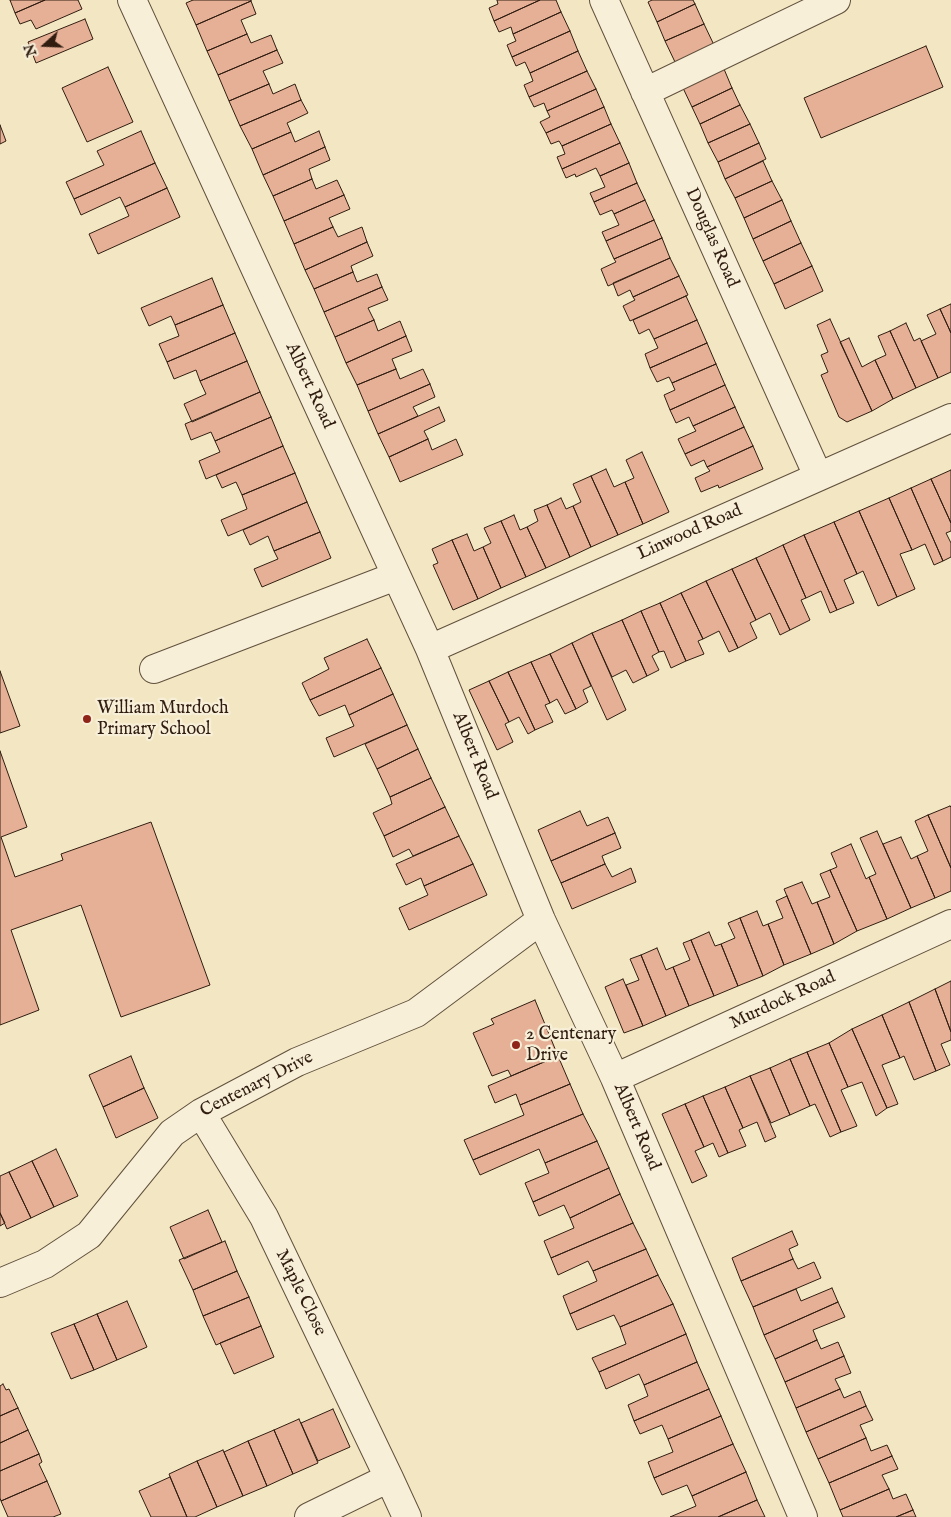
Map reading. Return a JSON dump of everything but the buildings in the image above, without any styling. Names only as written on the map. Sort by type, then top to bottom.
[{"type":"street","name":"Albert Road","points":[[132,0],[430,649],[541,920],[615,1078],[803,1517]]},
{"type":"street","name":"Douglas Road","points":[[604,0],[818,476]]},
{"type":"street","points":[[644,92],[836,0]]},
{"type":"street","name":"Linwood Road","points":[[430,649],[951,418]]},
{"type":"street","points":[[154,670],[396,576]]},
{"type":"street","name":"Centenary Drive","points":[[0,1283],[45,1264],[89,1235],[172,1133],[201,1113],[298,1062],[416,1013],[541,920]]},
{"type":"street","name":"Murdock Road","points":[[615,1078],[951,924]]},
{"type":"street","name":"Maple Close","points":[[201,1113],[264,1217],[406,1517]]},
{"type":"street","points":[[309,1517],[389,1478]]},
{"type":"place","name":"William Murdoch Primary School","points":[[87,719]]},
{"type":"place","name":"2 Centenary Drive","points":[[516,1045]]}]
